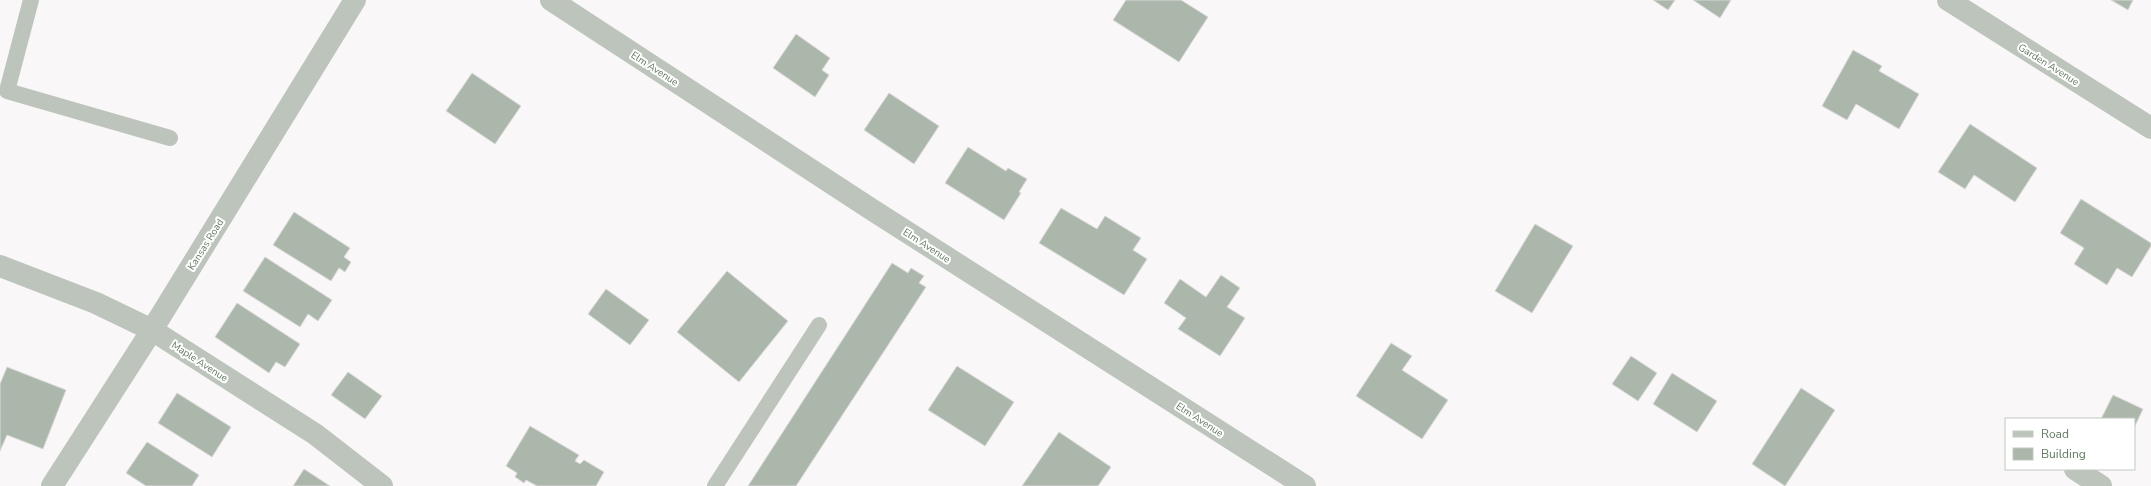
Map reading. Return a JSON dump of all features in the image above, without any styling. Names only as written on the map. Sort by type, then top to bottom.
[{"type":"street","name":"Kansas Road","points":[[52,486],[152,330],[355,0]]},
{"type":"street","name":"Elm Avenue","points":[[551,0],[874,211],[1305,486]]},
{"type":"street","name":"Garden Avenue","points":[[1948,0],[2151,128]]},
{"type":"street","name":"Maple Avenue","points":[[0,266],[96,302],[152,330],[315,434],[382,486]]},
{"type":"street","points":[[2077,470],[2101,486]]},
{"type":"lane","points":[[31,0],[7,91],[170,138]]},
{"type":"lane","points":[[715,486],[819,324]]},
{"type":"building","points":[[1126,0],[1181,0],[1208,17],[1179,62],[1113,20]]},
{"type":"building","points":[[1653,0],[1675,0],[1668,10]]},
{"type":"building","points":[[1693,0],[1731,0],[1720,18]]},
{"type":"building","points":[[2111,0],[2133,0],[2128,10]]},
{"type":"building","points":[[796,34],[830,58],[822,70],[829,75],[815,97],[773,68]]},
{"type":"building","points":[[1853,50],[1882,66],[1879,71],[1919,94],[1899,129],[1856,104],[1847,120],[1822,106]]},
{"type":"building","points":[[472,73],[521,106],[495,144],[446,111]]},
{"type":"building","points":[[889,93],[939,126],[914,164],[864,130]]},
{"type":"building","points":[[1970,124],[2037,168],[2015,202],[1974,175],[1965,189],[1938,172]]},
{"type":"building","points":[[968,147],[1006,171],[1008,168],[1027,179],[1019,192],[1021,193],[1004,220],[945,183]]},
{"type":"building","points":[[2081,199],[2151,243],[2151,246],[2132,277],[2117,268],[2107,285],[2074,264],[2084,248],[2060,233]]},
{"type":"building","points":[[1061,208],[1097,229],[1105,216],[1141,238],[1133,250],[1147,259],[1124,295],[1039,243]]},
{"type":"building","points":[[294,212],[350,248],[344,257],[351,262],[345,272],[339,268],[331,281],[273,245]]},
{"type":"building","points":[[1535,224],[1573,246],[1532,313],[1495,291]]},
{"type":"building","points":[[265,257],[332,300],[318,321],[308,314],[300,327],[243,291]]},
{"type":"building","points":[[892,263],[908,273],[911,268],[924,276],[919,283],[926,287],[796,486],[748,486]]},
{"type":"building","points":[[727,271],[788,321],[739,382],[677,332]]},
{"type":"building","points":[[1221,275],[1240,288],[1227,307],[1245,318],[1220,356],[1178,329],[1186,318],[1164,303],[1180,279],[1206,297]]},
{"type":"building","points":[[606,289],[649,320],[630,345],[588,314]]},
{"type":"building","points":[[237,303],[300,344],[285,367],[276,362],[269,373],[215,337]]},
{"type":"building","points":[[1391,343],[1412,356],[1402,370],[1448,400],[1422,439],[1356,396]]},
{"type":"building","points":[[1631,356],[1657,373],[1638,401],[1612,384]]},
{"type":"building","points":[[957,366],[1014,402],[985,446],[928,410]]},
{"type":"building","points":[[7,367],[66,390],[43,449],[7,435],[0,451],[0,384]]},
{"type":"building","points":[[348,372],[382,396],[365,419],[331,395]]},
{"type":"building","points":[[1672,373],[1717,401],[1697,432],[1653,404]]},
{"type":"building","points":[[1801,388],[1835,410],[1785,486],[1752,464]]},
{"type":"building","points":[[177,393],[231,427],[212,457],[158,423]]},
{"type":"building","points":[[2113,395],[2143,409],[2135,426],[2135,418],[2102,418]]},
{"type":"building","points":[[530,426],[579,455],[575,461],[580,464],[584,460],[604,472],[596,486],[537,486],[526,480],[524,483],[515,477],[517,473],[506,466]]},
{"type":"building","points":[[1059,432],[1111,467],[1098,486],[1022,486]]},
{"type":"building","points":[[147,442],[199,475],[192,486],[146,486],[126,473]]},
{"type":"building","points":[[304,469],[330,486],[293,486]]}]
